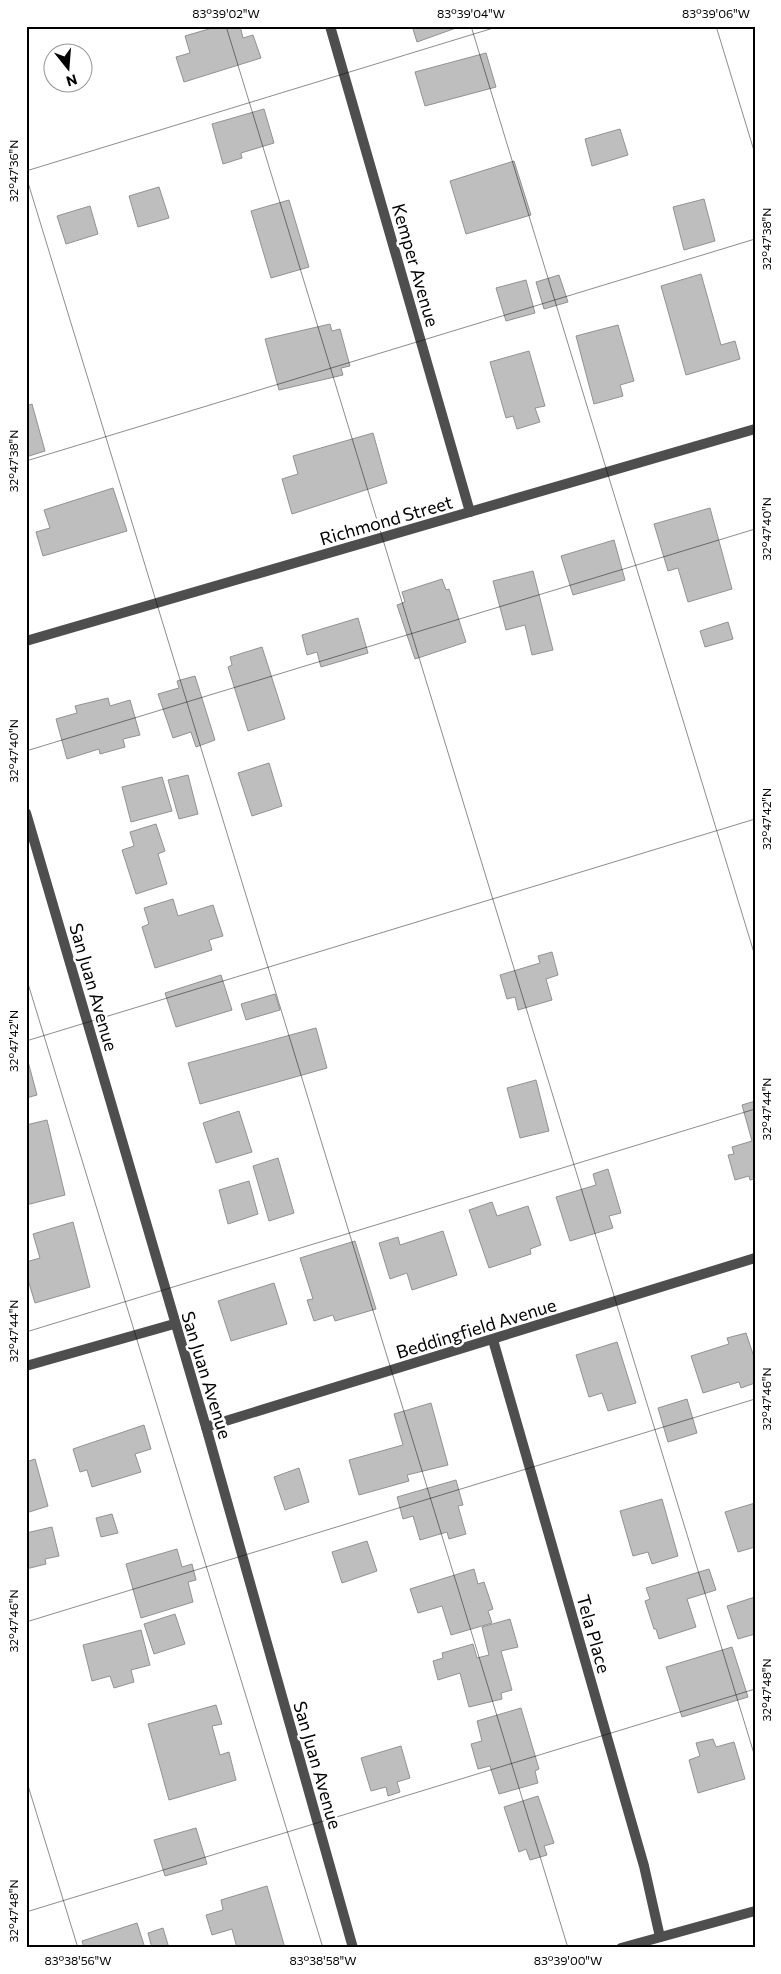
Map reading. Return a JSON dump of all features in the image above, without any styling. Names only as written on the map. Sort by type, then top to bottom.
[{"type":"street","name":"Kemper Avenue","points":[[330,26],[470,512]]},
{"type":"street","name":"Richmond Street","points":[[26,641],[755,429]]},
{"type":"street","name":"San Juan Avenue","points":[[26,813],[174,1324],[206,1427],[353,1948]]},
{"type":"street","name":"Beddingfield Avenue","points":[[206,1427],[755,1258]]},
{"type":"street","points":[[26,1366],[174,1324]]},
{"type":"street","name":"Tela Place","points":[[492,1340],[644,1866],[660,1937]]},
{"type":"street","points":[[621,1948],[755,1911]]},
{"type":"building","points":[[219,26],[240,26],[243,38],[253,35],[261,58],[184,82],[176,57],[190,53],[185,36]]},
{"type":"building","points":[[412,26],[456,26],[456,28],[417,42]]},
{"type":"building","points":[[486,53],[496,87],[425,106],[415,72]]},
{"type":"building","points":[[264,109],[274,143],[241,153],[242,158],[223,164],[212,124]]},
{"type":"building","points":[[620,129],[628,155],[592,166],[585,139]]},
{"type":"building","points":[[514,161],[531,215],[466,234],[450,181]]},
{"type":"building","points":[[159,187],[169,218],[138,227],[129,196]]},
{"type":"building","points":[[704,199],[715,241],[684,250],[673,207]]},
{"type":"building","points":[[289,200],[309,267],[271,278],[251,211]]},
{"type":"building","points":[[90,206],[98,234],[66,244],[57,216]]},
{"type":"building","points":[[701,274],[721,345],[735,341],[740,359],[686,375],[661,286]]},
{"type":"building","points":[[559,275],[568,302],[544,309],[536,282]]},
{"type":"building","points":[[526,280],[535,313],[506,321],[496,288]]},
{"type":"building","points":[[330,324],[332,331],[340,329],[350,366],[341,368],[343,375],[279,390],[265,339]]},
{"type":"building","points":[[618,325],[634,381],[620,385],[623,396],[594,404],[576,336]]},
{"type":"building","points":[[529,351],[545,406],[535,408],[540,422],[517,429],[513,416],[506,418],[490,362]]},
{"type":"building","points":[[32,404],[45,451],[26,457],[26,406]]},
{"type":"building","points":[[373,433],[387,483],[292,514],[282,479],[298,474],[293,456]]},
{"type":"building","points":[[113,488],[127,531],[43,556],[36,532],[50,528],[44,510]]},
{"type":"building","points":[[710,508],[732,589],[688,602],[678,568],[668,571],[654,524]]},
{"type":"building","points":[[614,540],[625,580],[573,595],[561,556]]},
{"type":"building","points":[[533,571],[553,650],[532,655],[525,625],[506,630],[493,581]]},
{"type":"building","points":[[442,579],[446,590],[449,589],[466,642],[415,659],[397,605],[405,602],[402,592]]},
{"type":"building","points":[[358,618],[368,653],[321,667],[317,652],[307,655],[302,635]]},
{"type":"building","points":[[728,622],[733,639],[705,647],[700,631]]},
{"type":"building","points":[[262,647],[285,719],[248,731],[228,667],[232,665],[230,657]]},
{"type":"building","points":[[195,676],[215,740],[196,747],[191,732],[173,738],[158,694],[179,688],[177,681]]},
{"type":"building","points":[[108,698],[110,706],[130,700],[140,735],[123,739],[125,747],[100,754],[99,749],[67,759],[56,719],[77,713],[75,706]]},
{"type":"building","points":[[269,763],[282,806],[252,816],[238,773]]},
{"type":"building","points":[[188,775],[198,814],[179,819],[168,780]]},
{"type":"building","points":[[162,777],[172,811],[131,822],[122,787]]},
{"type":"building","points":[[156,824],[165,851],[158,854],[167,884],[136,894],[122,850],[134,846],[130,832]]},
{"type":"building","points":[[173,899],[178,916],[213,905],[223,936],[209,940],[212,950],[155,968],[142,927],[149,924],[144,908]]},
{"type":"building","points":[[552,952],[558,975],[546,979],[552,1000],[518,1010],[515,997],[507,999],[500,975],[540,963],[538,956]]},
{"type":"building","points":[[221,975],[232,1010],[176,1027],[165,993]]},
{"type":"building","points":[[275,994],[280,1010],[246,1020],[241,1004]]},
{"type":"building","points":[[316,1028],[327,1068],[200,1104],[188,1063]]},
{"type":"building","points":[[26,1054],[37,1095],[26,1098]]},
{"type":"building","points":[[536,1080],[549,1131],[520,1138],[507,1088]]},
{"type":"building","points":[[755,1101],[755,1179],[750,1180],[749,1176],[735,1180],[728,1155],[734,1154],[732,1147],[752,1141],[742,1105]]},
{"type":"building","points":[[239,1111],[252,1152],[216,1163],[203,1123]]},
{"type":"building","points":[[47,1120],[65,1195],[26,1205],[26,1125]]},
{"type":"building","points":[[278,1158],[294,1213],[269,1221],[253,1166]]},
{"type":"building","points":[[608,1169],[621,1213],[609,1216],[613,1228],[570,1241],[556,1197],[596,1185],[593,1174]]},
{"type":"building","points":[[249,1181],[258,1214],[228,1224],[219,1190]]},
{"type":"building","points":[[492,1202],[497,1216],[528,1206],[541,1245],[530,1249],[531,1254],[489,1268],[469,1210]]},
{"type":"building","points":[[73,1222],[90,1287],[35,1303],[26,1273],[26,1262],[40,1258],[33,1234]]},
{"type":"building","points":[[443,1231],[457,1275],[412,1290],[407,1273],[390,1279],[379,1243],[398,1237],[400,1245]]},
{"type":"building","points":[[355,1241],[376,1309],[335,1321],[333,1315],[314,1321],[307,1300],[313,1299],[300,1258]]},
{"type":"building","points":[[274,1283],[287,1324],[231,1341],[218,1301]]},
{"type":"building","points":[[746,1333],[755,1360],[755,1383],[741,1388],[739,1382],[703,1393],[691,1356],[729,1344],[727,1338]]},
{"type":"building","points":[[617,1342],[636,1403],[608,1411],[602,1393],[589,1397],[576,1355]]},
{"type":"building","points":[[687,1399],[697,1433],[668,1442],[658,1408]]},
{"type":"building","points":[[431,1403],[448,1465],[407,1475],[409,1481],[359,1495],[349,1460],[403,1445],[394,1414]]},
{"type":"building","points":[[144,1425],[151,1449],[135,1454],[141,1472],[92,1487],[87,1470],[80,1472],[73,1449]]},
{"type":"building","points":[[35,1459],[48,1506],[26,1513],[26,1462]]},
{"type":"building","points":[[299,1468],[309,1502],[285,1510],[274,1477]]},
{"type":"building","points":[[456,1480],[463,1505],[458,1506],[466,1534],[449,1539],[447,1532],[420,1540],[413,1516],[403,1519],[397,1497]]},
{"type":"building","points":[[662,1499],[678,1556],[652,1564],[648,1552],[633,1556],[620,1511]]},
{"type":"building","points":[[755,1503],[755,1547],[738,1552],[725,1512]]},
{"type":"building","points":[[112,1514],[118,1533],[101,1537],[96,1518]]},
{"type":"building","points":[[52,1527],[59,1556],[45,1559],[46,1564],[26,1569],[26,1533]]},
{"type":"building","points":[[367,1541],[377,1571],[342,1583],[332,1552]]},
{"type":"building","points":[[177,1549],[182,1567],[192,1564],[196,1580],[188,1582],[193,1602],[141,1618],[126,1564]]},
{"type":"building","points":[[474,1569],[478,1584],[484,1582],[493,1609],[488,1611],[492,1623],[451,1635],[442,1606],[418,1613],[410,1589]]},
{"type":"building","points":[[709,1569],[716,1590],[687,1599],[696,1627],[659,1639],[645,1601],[650,1599],[646,1588]]},
{"type":"building","points":[[755,1597],[755,1634],[738,1639],[727,1606]]},
{"type":"building","points":[[175,1614],[185,1644],[154,1654],[144,1624]]},
{"type":"building","points":[[510,1619],[518,1647],[501,1651],[512,1690],[501,1693],[502,1699],[469,1707],[460,1673],[438,1680],[433,1661],[443,1658],[442,1653],[473,1644],[477,1658],[489,1655],[482,1627]]},
{"type":"building","points":[[141,1630],[150,1665],[131,1670],[134,1682],[114,1688],[110,1676],[92,1681],[83,1645]]},
{"type":"building","points":[[732,1647],[748,1697],[682,1717],[666,1667]]},
{"type":"building","points":[[216,1705],[222,1724],[212,1726],[220,1755],[229,1752],[236,1780],[169,1800],[148,1724]]},
{"type":"building","points":[[521,1708],[539,1769],[535,1771],[538,1783],[499,1794],[490,1766],[478,1769],[471,1744],[482,1741],[477,1721]]},
{"type":"building","points":[[713,1739],[716,1747],[734,1742],[745,1779],[698,1793],[689,1760],[700,1756],[696,1743]]},
{"type":"building","points":[[401,1746],[410,1778],[397,1782],[400,1792],[388,1796],[386,1787],[371,1791],[361,1758]]},
{"type":"building","points":[[538,1796],[554,1843],[544,1846],[547,1855],[530,1860],[526,1849],[519,1852],[504,1807]]},
{"type":"building","points":[[196,1828],[207,1864],[165,1876],[154,1840]]},
{"type":"building","points":[[267,1886],[285,1948],[237,1948],[232,1929],[212,1935],[206,1915],[223,1910],[221,1900]]},
{"type":"building","points":[[137,1923],[145,1948],[84,1948],[82,1941]]},
{"type":"building","points":[[163,1928],[169,1948],[152,1948],[148,1933]]}]
